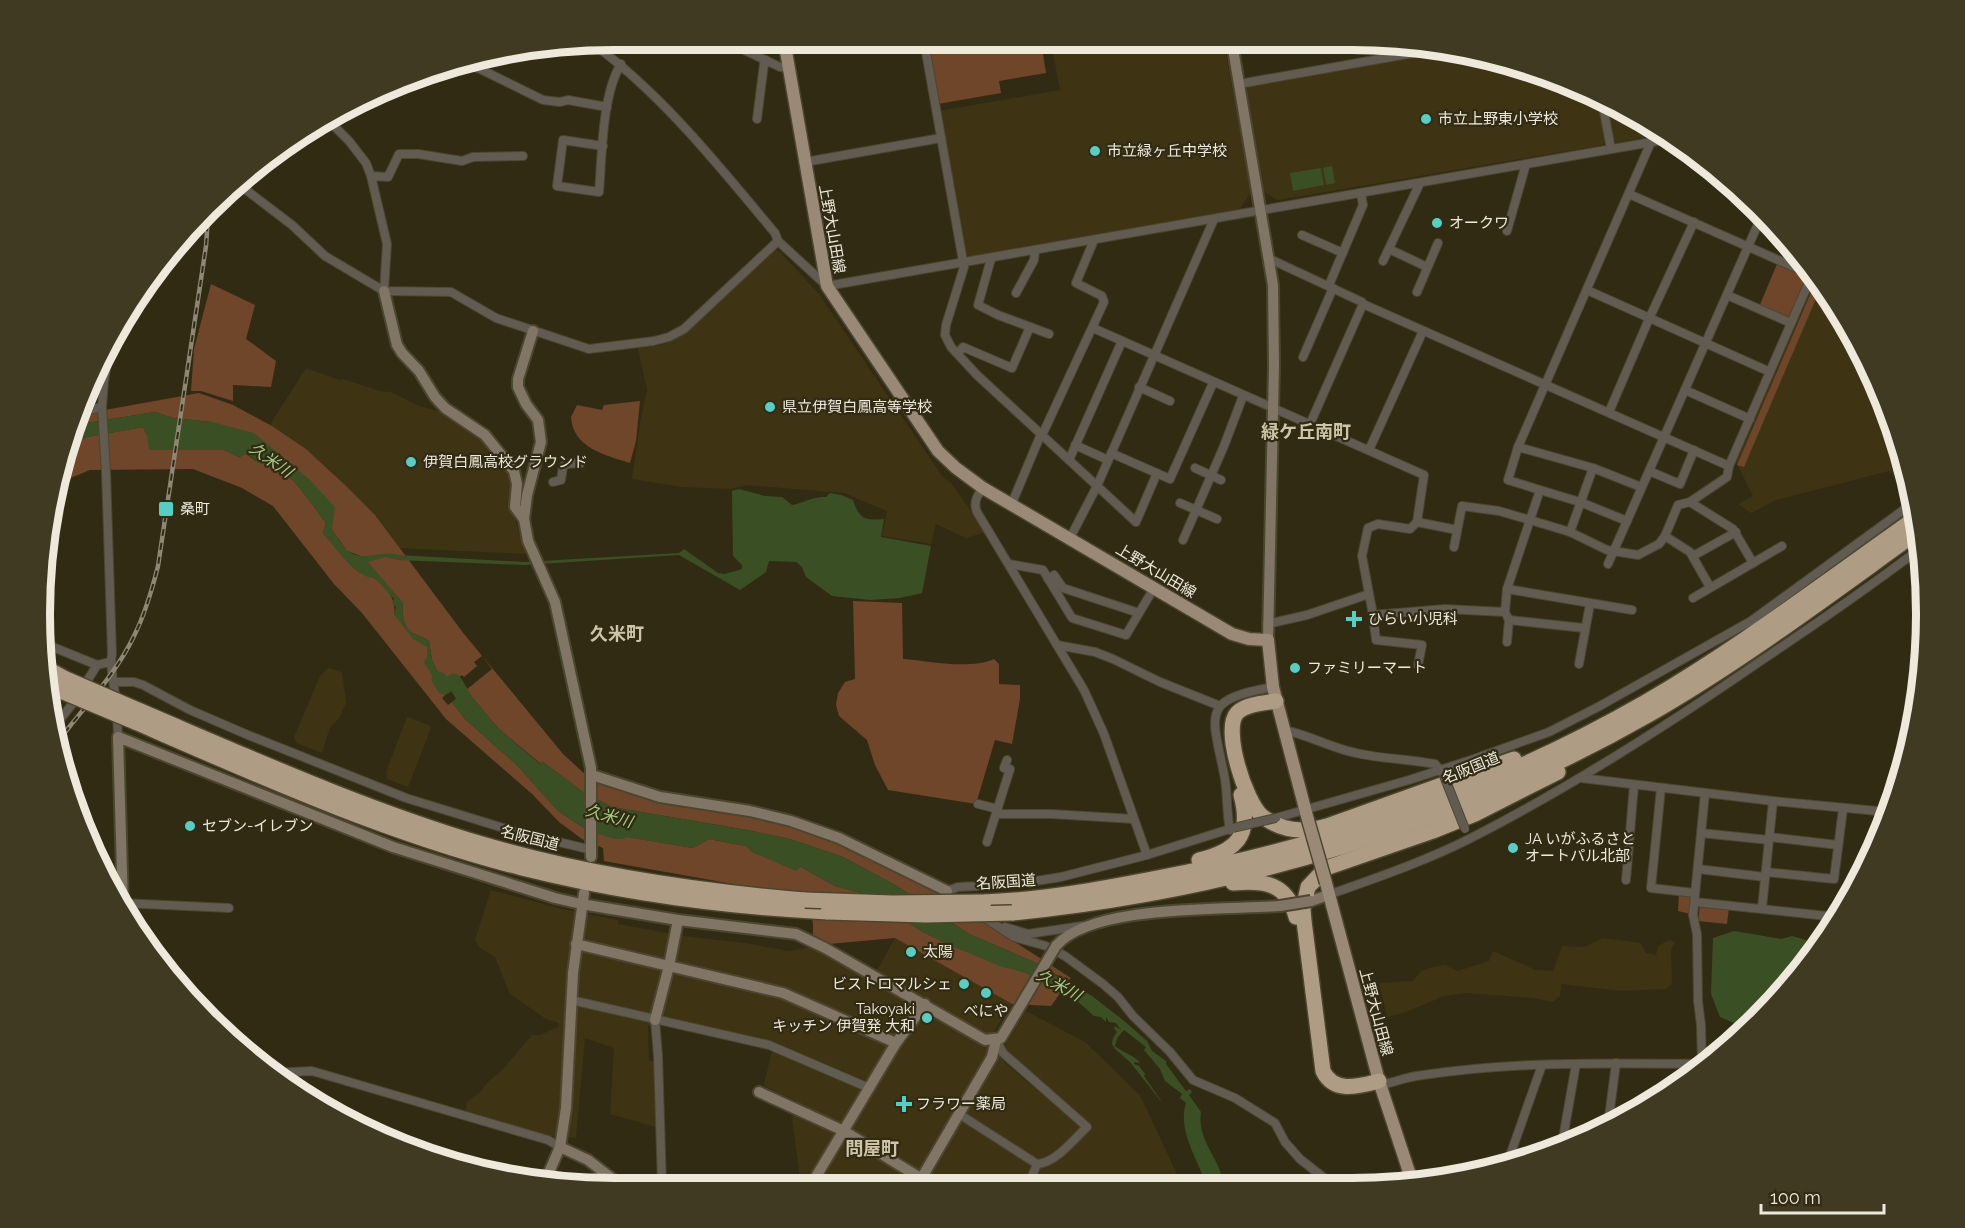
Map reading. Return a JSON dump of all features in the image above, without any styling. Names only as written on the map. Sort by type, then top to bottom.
[{"type":"highway","name":"名阪国道","points":[[56,686],[345,797],[483,844],[566,866],[648,882],[728,893],[805,900],[892,903],[984,902],[1038,898],[1224,865],[1301,846],[1404,814],[1504,775],[1559,749],[1644,702],[1725,653],[1908,524]]},
{"type":"highway","name":"名阪国道","points":[[136,716],[293,789],[376,822],[520,868],[604,886],[678,899],[828,912],[926,915],[1012,913],[1052,909],[1214,880],[1301,858],[1410,825],[1500,788],[1600,741],[1649,714],[1734,662],[1911,537]]},
{"type":"highway","points":[[1275,694],[1236,714],[1232,724],[1232,739],[1240,768],[1256,809],[1280,826],[1290,830],[1307,831],[1339,822],[1523,756],[1575,734],[1725,653]]},
{"type":"highway","points":[[1038,898],[1216,856],[1235,845],[1244,831],[1245,811],[1226,742],[1223,728],[1225,719],[1232,707],[1239,702],[1275,694]]},
{"type":"highway","points":[[1380,1083],[1338,1086],[1328,1080],[1323,1071],[1304,921],[1305,896],[1311,882],[1326,868],[1337,863],[1433,831],[1514,796],[1589,754],[1649,714]]},
{"type":"highway","points":[[1052,909],[1085,907],[1251,882],[1261,882],[1278,889],[1290,900],[1297,922],[1319,1082],[1330,1092],[1343,1095],[1363,1092],[1380,1083]]},
{"type":"main road","name":"上野大山田線","points":[[786,50],[827,286],[938,451],[983,488],[1232,634],[1249,639],[1268,640],[1275,694],[1306,814],[1380,1083],[1410,1175]]},
{"type":"street","points":[[602,50],[621,64],[663,105],[714,159],[775,233],[778,241],[827,286],[1658,141]]},
{"type":"street","points":[[744,50],[780,67],[789,68]]},
{"type":"street","points":[[926,50],[964,267],[946,325],[945,335],[951,346],[977,375],[1136,522],[1157,473]]},
{"type":"street","points":[[1233,50],[1270,259],[1274,303],[1274,500],[1268,640]]},
{"type":"street","points":[[1385,51],[1386,58]]},
{"type":"street","points":[[1239,84],[1414,53]]},
{"type":"street","points":[[757,119],[766,60]]},
{"type":"street","points":[[603,146],[563,140],[557,186],[598,192],[603,146],[607,107],[615,74],[621,64]]},
{"type":"street","points":[[475,67],[543,100],[560,102],[568,100],[607,107]]},
{"type":"street","points":[[1604,109],[1611,149]]},
{"type":"street","points":[[333,125],[366,163],[371,176],[387,244],[384,291],[397,345],[445,408],[485,435],[514,471],[517,484],[515,507],[524,519]]},
{"type":"street","points":[[805,162],[941,138]]},
{"type":"street","points":[[1627,521],[1581,502],[1508,480],[1518,447],[1652,142]]},
{"type":"street","points":[[371,176],[388,177],[399,154],[418,154],[462,161],[473,157],[523,156]]},
{"type":"street","points":[[1507,231],[1526,164]]},
{"type":"street","points":[[1383,261],[1420,183]]},
{"type":"street","points":[[244,188],[292,225],[325,256],[384,291],[451,292],[496,318],[589,349],[654,341],[669,337],[684,329],[778,241]]},
{"type":"street","points":[[1303,357],[1363,205],[1361,194]]},
{"type":"street","points":[[1629,194],[1798,269]]},
{"type":"street","points":[[1070,538],[1097,486],[1214,219]]},
{"type":"street","points":[[1609,412],[1694,222]]},
{"type":"street","points":[[1608,564],[1758,224]]},
{"type":"street","points":[[1302,235],[1343,253]]},
{"type":"street","points":[[1012,503],[1041,434],[1104,302],[1102,296],[1076,284],[1094,240]]},
{"type":"street","points":[[1417,292],[1438,243]]},
{"type":"street","points":[[1389,249],[1428,267]]},
{"type":"street","points":[[1016,293],[1034,260],[1035,251]]},
{"type":"street","points":[[991,259],[978,305],[1049,334]]},
{"type":"street","points":[[1270,259],[1363,304],[1729,466]]},
{"type":"street","points":[[1454,547],[1462,506],[1500,511],[1570,531],[1596,545],[1614,551],[1638,555],[1659,544],[1665,536],[1678,505],[1690,502],[1727,477],[1729,466],[1808,283]]},
{"type":"street","points":[[1587,290],[1770,372]]},
{"type":"street","points":[[1727,295],[1791,323]]},
{"type":"street","points":[[1310,424],[1363,304]]},
{"type":"street","points":[[958,354],[963,347],[1012,368],[1030,327]]},
{"type":"street","points":[[1093,328],[1424,475],[1417,522],[1410,528],[1378,524],[1368,528],[1362,556],[1376,640],[1422,645],[1418,665]]},
{"type":"street","points":[[115,682],[134,682],[190,710],[406,798],[513,831],[591,851],[592,778],[555,602],[528,541],[524,519],[526,495],[539,453],[540,442],[538,420],[526,404],[518,387],[518,379],[533,331]]},
{"type":"street","points":[[1369,450],[1423,331]]},
{"type":"street","points":[[1069,460],[1122,341]]},
{"type":"street","points":[[106,368],[102,410],[112,654],[110,662],[115,682],[123,892]]},
{"type":"street","points":[[1075,445],[1170,479],[1213,382]]},
{"type":"street","points":[[1139,387],[1170,400]]},
{"type":"street","points":[[1685,390],[1750,419]]},
{"type":"street","points":[[1183,540],[1243,396]]},
{"type":"street","points":[[87,411],[102,410]]},
{"type":"street","points":[[1518,447],[1593,468],[1641,487]]},
{"type":"street","points":[[1649,471],[1680,484],[1694,450]]},
{"type":"street","points":[[553,482],[561,480],[563,467],[566,464],[581,463]]},
{"type":"street","points":[[1194,468],[1221,480]]},
{"type":"street","points":[[1570,531],[1593,468]]},
{"type":"street","points":[[983,488],[976,498],[975,506],[1095,712],[1147,855]]},
{"type":"street","points":[[1507,642],[1507,589],[1540,490]]},
{"type":"street","points":[[1690,502],[1736,532],[1754,563]]},
{"type":"street","points":[[1180,503],[1217,519]]},
{"type":"street","points":[[947,891],[958,887],[1017,884],[1061,876],[1147,855],[1232,829],[1276,818],[1306,814],[1399,783],[1442,772],[1549,732],[1751,621],[1906,507]]},
{"type":"street","points":[[1417,522],[1457,530]]},
{"type":"street","points":[[1693,556],[1736,532]]},
{"type":"street","points":[[1665,536],[1693,556],[1710,587]]},
{"type":"street","points":[[1693,598],[1782,546]]},
{"type":"street","points":[[118,737],[393,847],[508,884],[678,920],[796,934],[825,948],[978,1037],[990,1041],[1005,1034],[1056,946],[1076,930],[1147,913],[1280,906],[1311,901],[1327,889],[1400,869],[1470,839],[1625,752],[1872,585],[1912,555]]},
{"type":"street","points":[[1009,564],[1043,570],[1072,618],[1126,635],[1154,588]]},
{"type":"street","points":[[1048,579],[1054,575],[1063,588],[1139,613]]},
{"type":"street","points":[[1507,589],[1632,610]]},
{"type":"street","points":[[1267,624],[1307,615],[1369,594]]},
{"type":"street","points":[[1579,664],[1590,604]]},
{"type":"street","points":[[1373,615],[1444,609],[1584,628]]},
{"type":"street","points":[[1057,645],[1113,658],[1160,682],[1220,706]]},
{"type":"street","points":[[51,646],[97,665],[110,662]]},
{"type":"street","points":[[59,717],[61,718],[74,702],[97,665]]},
{"type":"street","points":[[1232,829],[1214,720],[1220,706],[1239,694],[1275,694]]},
{"type":"street","points":[[1284,730],[1303,734],[1349,752],[1435,764],[1442,772],[1470,839]]},
{"type":"street","points":[[987,842],[1010,769],[1004,768],[1007,760]]},
{"type":"street","points":[[592,778],[660,797],[750,811],[791,821],[839,838],[947,891],[1014,937],[1046,946],[1065,956],[1102,984],[1119,997],[1133,1016],[1170,1052],[1186,1074],[1205,1086],[1245,1103],[1275,1122],[1285,1142],[1300,1159],[1324,1178]]},
{"type":"street","points":[[1581,778],[1705,794],[1880,811]]},
{"type":"street","points":[[1626,880],[1634,785]]},
{"type":"street","points":[[1661,788],[1651,888],[1762,908],[1827,916]]},
{"type":"street","points":[[1703,1055],[1698,1001],[1697,934],[1693,915],[1705,794]]},
{"type":"street","points":[[1762,908],[1773,801]]},
{"type":"street","points":[[978,804],[997,812],[1134,819]]},
{"type":"street","points":[[1698,869],[1834,879],[1843,808]]},
{"type":"street","points":[[1701,832],[1838,845]]},
{"type":"street","points":[[548,1175],[560,1147],[569,1076],[571,1000],[582,899]]},
{"type":"street","points":[[130,904],[229,908]]},
{"type":"street","points":[[662,1178],[655,1020],[678,920]]},
{"type":"street","points":[[993,923],[1028,934],[1065,927],[1093,925]]},
{"type":"street","points":[[576,944],[783,993],[896,1043]]},
{"type":"street","points":[[571,1000],[770,1045],[868,1088]]},
{"type":"street","points":[[815,1178],[896,1043],[925,1005]]},
{"type":"street","points":[[921,1178],[992,1057],[996,1040]]},
{"type":"street","points":[[959,1114],[1037,1164],[1045,1163],[1054,1157],[1087,1127],[1003,1053],[996,1040]]},
{"type":"street","points":[[1609,1116],[1616,1063]]},
{"type":"street","points":[[1563,1137],[1576,1064]]},
{"type":"street","points":[[1380,1083],[1445,1072],[1542,1065],[1692,1064]]},
{"type":"street","points":[[1510,1155],[1542,1065]]},
{"type":"street","points":[[285,1072],[312,1071],[537,1137],[588,1160],[611,1178]]},
{"type":"street","points":[[759,1092],[844,1131],[913,1178]]},
{"type":"street","points":[[1031,1178],[1037,1164]]},
{"type":"shaded area","points":[[954,50],[1042,50],[1046,73],[999,81],[1001,93],[938,104],[930,54]]},
{"type":"shaded area","name":"市立緑ヶ丘中学校","points":[[1052,50],[1225,50],[1251,192],[1240,209],[969,257],[964,253],[939,111],[1060,90]]},
{"type":"shaded area","name":"市立上野東小学校","points":[[1429,55],[1461,60],[1532,79],[1599,107],[1605,140],[1603,145],[1278,200],[1263,191],[1246,91],[1249,86]]},
{"type":"shaded area","points":[[1609,112],[1652,137],[1614,143]]},
{"type":"shaded area","name":"県立伊賀白鳳高等学校","points":[[774,250],[779,251],[819,294],[942,476],[951,483],[986,532],[966,538],[936,524],[931,544],[882,536],[887,511],[844,493],[746,485],[730,489],[682,487],[632,479],[647,390],[638,348],[663,345],[678,337],[717,305]]},
{"type":"shaded area","points":[[1777,264],[1802,275],[1806,280],[1791,316],[1787,318],[1759,307]]},
{"type":"shaded area","points":[[211,284],[255,305],[246,339],[276,361],[271,387],[233,385],[233,401],[201,391],[191,391],[194,349]]},
{"type":"shaded area","points":[[1811,288],[1840,332],[1873,398],[1886,433],[1899,480],[1889,471],[1776,500],[1751,513],[1738,504],[1753,496],[1736,462]]},
{"type":"shaded area","points":[[1812,289],[1817,296],[1744,467],[1737,465]]},
{"type":"shaded area","name":"伊賀白鳳高校グラウンド","points":[[306,368],[340,380],[391,392],[417,405],[450,415],[473,429],[494,451],[512,478],[512,510],[526,554],[399,548],[375,515],[344,484],[306,449],[272,426],[271,423]]},
{"type":"shaded area","points":[[199,393],[233,405],[272,426],[306,449],[375,515],[464,634],[563,754],[587,776],[607,787],[745,814],[839,841],[941,893],[1071,978],[1068,981],[1032,961],[969,934],[897,886],[843,857],[790,839],[612,807],[583,792],[543,762],[541,764],[499,729],[466,690],[492,669],[482,656],[474,662],[477,666],[464,677],[462,675],[454,681],[441,679],[432,660],[429,641],[408,629],[403,616],[403,603],[363,557],[347,551],[332,530],[310,480],[212,422],[173,418],[155,412],[82,424],[86,413]]},
{"type":"shaded area","points":[[640,401],[636,441],[630,463],[592,449],[584,443],[573,428],[571,417],[577,405],[602,410],[604,405]]},
{"type":"shaded area","points":[[143,427],[147,435],[202,449],[224,450],[239,457],[246,454],[256,461],[277,467],[305,494],[326,523],[323,533],[346,560],[355,569],[376,579],[384,586],[393,599],[394,614],[427,647],[432,672],[446,694],[442,698],[448,705],[452,702],[466,720],[518,766],[558,811],[587,830],[693,848],[709,839],[746,846],[754,853],[801,867],[835,886],[861,893],[923,932],[1002,966],[1027,973],[1061,992],[1051,1006],[1012,1004],[895,938],[829,944],[813,936],[813,923],[806,897],[604,861],[603,848],[582,839],[559,822],[532,794],[446,719],[362,613],[334,584],[273,506],[242,488],[193,469],[90,470],[66,480],[77,439]]},
{"type":"shaded area","points":[[853,601],[902,603],[903,659],[973,664],[994,659],[999,664],[999,684],[1020,685],[1020,699],[1012,744],[995,740],[976,804],[888,790],[875,765],[867,740],[839,716],[836,705],[838,693],[845,682],[855,679]]},
{"type":"shaded area","points":[[329,668],[342,672],[346,703],[339,718],[330,727],[322,753],[297,743],[294,737],[320,676]]},
{"type":"shaded area","points":[[407,717],[429,725],[431,728],[408,787],[387,779],[386,772]]},
{"type":"shaded area","points":[[491,890],[562,909],[618,920],[618,924],[683,936],[745,943],[788,951],[829,944],[876,972],[895,938],[1012,1004],[991,1035],[1004,1062],[1081,1127],[1081,1131],[1033,1168],[1028,1178],[800,1178],[792,1119],[797,1101],[764,1084],[772,1051],[765,1041],[666,1018],[648,1026],[649,1061],[654,1061],[656,1127],[610,1114],[614,1048],[585,1038],[576,1138],[547,1136],[465,1112],[467,1102],[503,1069],[532,1035],[540,1035],[558,1027],[559,1023],[546,1019],[513,996],[509,992],[495,957],[479,947],[475,940]]},
{"type":"shaded area","points":[[1679,894],[1691,898],[1690,914],[1678,911]]},
{"type":"shaded area","points":[[1700,905],[1729,908],[1727,924],[1698,921]]},
{"type":"shaded area","points":[[1603,938],[1641,943],[1646,953],[1656,955],[1658,946],[1669,940],[1675,942],[1671,950],[1672,984],[1666,989],[1621,991],[1562,984],[1560,996],[1553,1002],[1534,998],[1466,993],[1444,996],[1406,1012],[1387,1017],[1379,983],[1413,981],[1421,971],[1445,965],[1458,971],[1489,961],[1493,951],[1536,970],[1553,971],[1562,946],[1584,947]]},
{"type":"shaded area","points":[[1026,1011],[1085,1042],[1140,1095],[1179,1178],[1035,1178],[1041,1166],[1049,1165],[1093,1126],[1006,1054],[1003,1049]]},
{"type":"water","points":[[1332,166],[1335,183],[1326,185],[1323,168]]},
{"type":"water","points":[[1321,168],[1324,185],[1293,191],[1290,173]]},
{"type":"water","points":[[155,412],[173,418],[212,422],[254,433],[310,480],[335,507],[332,530],[345,548],[358,556],[391,554],[524,562],[679,553],[684,549],[718,573],[725,574],[742,569],[742,565],[733,556],[732,491],[739,489],[765,496],[782,497],[792,505],[826,497],[830,493],[841,495],[853,500],[860,515],[867,519],[884,519],[881,537],[931,546],[922,593],[900,598],[870,600],[832,596],[806,577],[802,567],[796,562],[769,561],[766,572],[740,590],[679,555],[524,565],[397,560],[386,557],[368,562],[403,603],[403,616],[408,629],[429,641],[432,660],[441,679],[454,681],[456,684],[446,694],[424,662],[427,657],[427,647],[413,639],[394,614],[396,607],[392,603],[394,599],[375,578],[361,573],[340,554],[323,533],[326,523],[287,474],[247,454],[239,457],[224,450],[149,450],[147,435],[143,427],[77,439],[82,424]]},
{"type":"water","points":[[466,690],[499,729],[540,764],[543,762],[583,792],[612,807],[790,839],[843,857],[897,886],[969,934],[1032,961],[1092,996],[1147,1041],[1152,1051],[1166,1061],[1186,1091],[1190,1089],[1192,1092],[1189,1095],[1201,1112],[1203,1134],[1222,1178],[1203,1178],[1184,1124],[1186,1103],[1180,1098],[1182,1094],[1165,1081],[1160,1069],[1144,1050],[1146,1047],[1124,1030],[1117,1038],[1115,1046],[1140,1063],[1134,1062],[1134,1064],[1139,1066],[1145,1074],[1144,1076],[1164,1105],[1130,1062],[1112,1044],[1117,1032],[1114,1029],[1115,1026],[1121,1030],[1116,1023],[1109,1022],[1106,1017],[1106,1022],[1101,1017],[1094,1016],[1068,993],[1063,994],[1027,973],[1002,967],[950,945],[923,932],[861,893],[835,886],[801,867],[796,871],[754,853],[746,846],[709,839],[693,848],[626,837],[614,839],[587,830],[558,811],[518,766],[466,720],[452,702]]},
{"type":"water","points":[[1734,931],[1781,939],[1792,936],[1811,941],[1775,986],[1738,1024],[1720,1017],[1711,994],[1713,938]]},
{"type":"waterway","name":"久米川","points":[[439,679],[444,687],[454,681],[472,711]]},
{"type":"railway","points":[[63,735],[108,679],[126,651],[148,602],[158,566],[208,223]]},
{"type":"place","name":"市立上野東小学校","points":[[1426,119]]},
{"type":"place","name":"市立緑ヶ丘中学校","points":[[1095,151]]},
{"type":"place","name":"オークワ","points":[[1437,223]]},
{"type":"place","name":"県立伊賀白鳳高等学校","points":[[770,407]]},
{"type":"place","name":"伊賀白鳳高校グラウンド","points":[[411,462]]},
{"type":"place","name":"桑町","points":[[166,509]]},
{"type":"place","name":"ひらい小児科","points":[[1354,619]]},
{"type":"place","name":"ファミリーマート","points":[[1295,668]]},
{"type":"place","name":"セブン-イレブン","points":[[190,826]]},
{"type":"place","name":"JA いがふるさと オートパル北部","points":[[1513,848]]},
{"type":"place","name":"太陽","points":[[911,952]]},
{"type":"place","name":"ビストロマルシェ","points":[[964,984]]},
{"type":"place","name":"べにや","points":[[986,993]]},
{"type":"place","name":"Takoyaki キッチン 伊賀発 大和","points":[[927,1018]]},
{"type":"place","name":"フラワー薬局","points":[[904,1104]]},
{"type":"district","name":"緑ケ丘南町","points":[[1306,431]]},
{"type":"district","name":"久米町","points":[[617,633]]},
{"type":"district","name":"問屋町","points":[[872,1148]]}]
